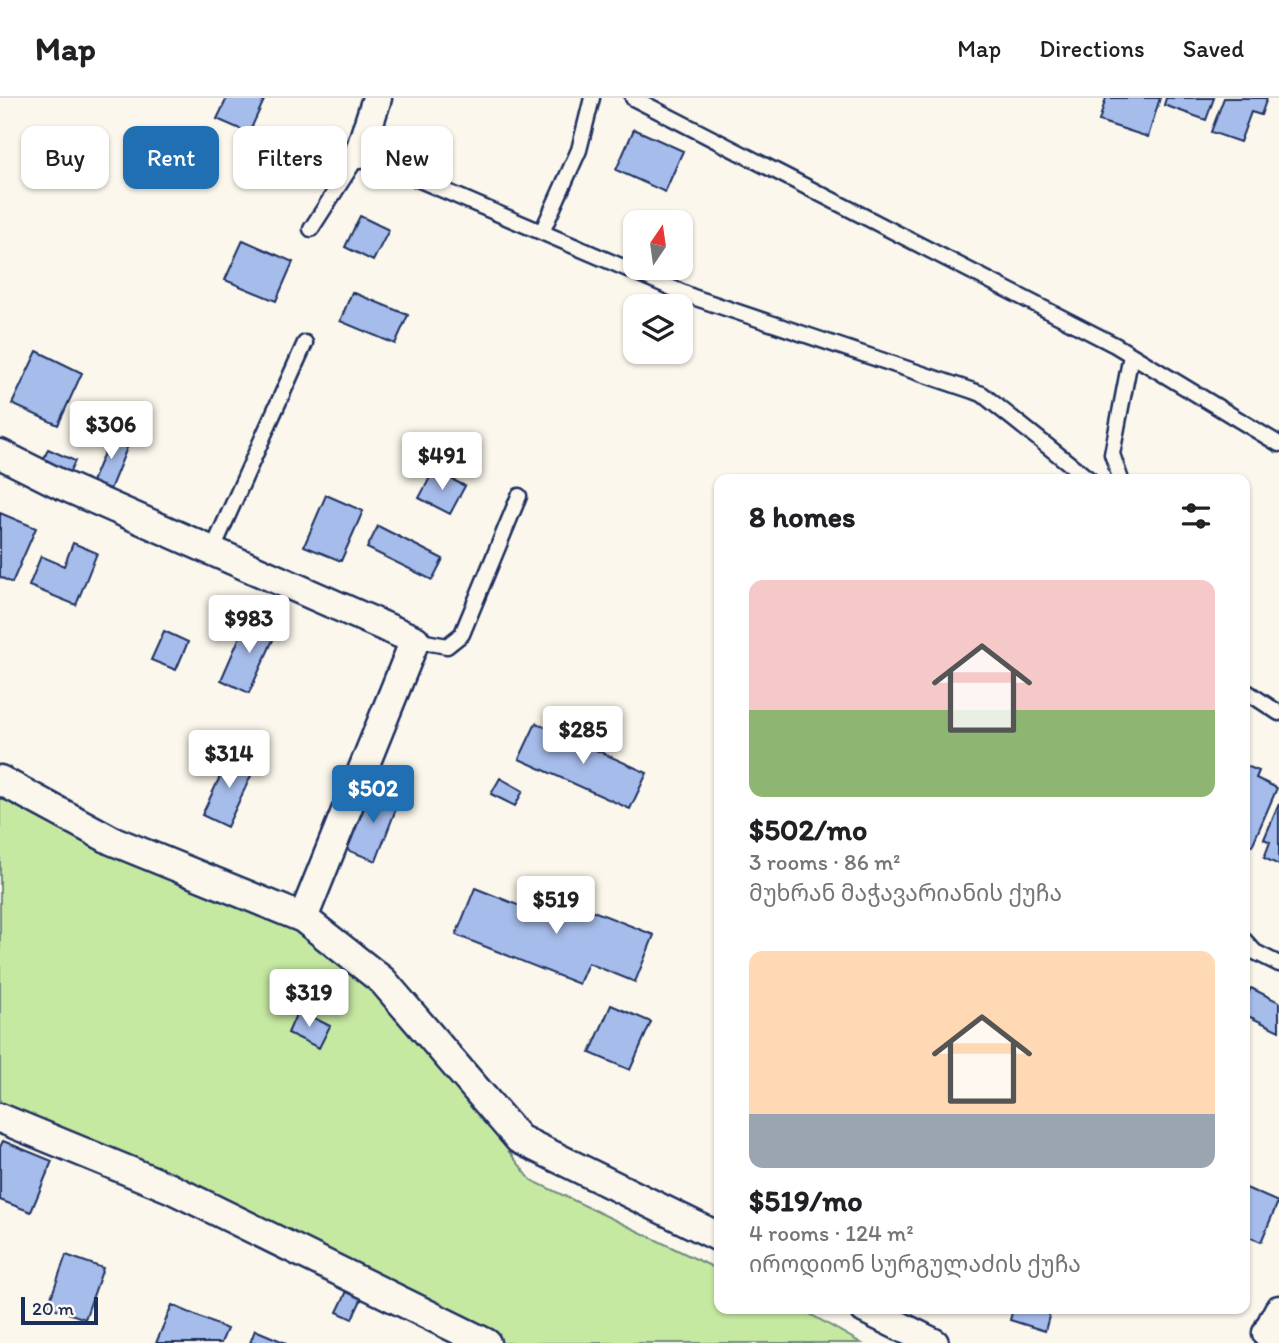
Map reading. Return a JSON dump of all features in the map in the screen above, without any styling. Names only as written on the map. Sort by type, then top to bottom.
[{"type":"street","points":[[359,154],[377,98]]},
{"type":"street","points":[[0,454],[62,485],[415,640],[303,918]]},
{"type":"street","points":[[0,780],[111,840],[303,918],[383,981],[519,1139],[714,1235]]},
{"type":"street","points":[[0,1118],[170,1188],[486,1343]]},
{"type":"street","points":[[1275,1343],[1267,1333],[1279,1310]]},
{"type":"street","points":[[875,1314],[934,1343]]},
{"type":"lane","points":[[542,232],[579,150],[592,98]]},
{"type":"lane","points":[[633,98],[1131,355],[1279,444]]},
{"type":"lane","points":[[311,229],[359,154],[693,297],[982,394],[1082,474]]},
{"type":"lane","points":[[212,551],[305,343]]},
{"type":"lane","points":[[1119,474],[1112,454],[1131,355]]},
{"type":"lane","points":[[415,640],[447,646],[462,634],[519,496]]},
{"type":"lane","points":[[1250,694],[1279,713]]},
{"type":"lane","points":[[1250,947],[1279,964]]},
{"type":"green space","points":[[0,782],[362,962],[531,1180],[714,1268],[714,1314],[810,1314],[861,1343],[497,1343],[0,1117]]},
{"type":"building","points":[[227,98],[265,98],[252,126],[233,126],[217,119]]},
{"type":"building","points":[[1106,98],[1160,98],[1148,137],[1099,121]]},
{"type":"building","points":[[1166,98],[1214,98],[1206,120],[1164,105]]},
{"type":"building","points":[[1224,98],[1267,98],[1261,115],[1251,112],[1240,142],[1211,132]]},
{"type":"building","points":[[634,129],[683,151],[665,192],[616,170]]},
{"type":"building","points":[[360,216],[389,230],[373,261],[345,247]]},
{"type":"building","points":[[243,240],[293,262],[276,301],[225,280]]},
{"type":"building","points":[[352,292],[408,315],[395,344],[340,321]]},
{"type":"building","points":[[37,351],[82,373],[58,425],[12,404]]},
{"type":"building","points":[[113,431],[131,438],[109,492],[91,484]]},
{"type":"building","points":[[48,449],[75,461],[69,474],[43,461]]},
{"type":"building","points":[[434,470],[465,486],[450,514],[419,498]]},
{"type":"building","points":[[326,495],[363,511],[341,561],[304,546]]},
{"type":"building","points":[[0,513],[36,528],[12,583],[0,577]]},
{"type":"building","points":[[378,526],[443,559],[432,580],[367,548]]},
{"type":"building","points":[[73,543],[97,553],[76,605],[29,586],[41,556],[64,566]]},
{"type":"building","points":[[248,618],[277,631],[249,693],[221,680]]},
{"type":"building","points":[[164,631],[188,642],[176,670],[151,660]]},
{"type":"building","points":[[536,723],[647,773],[630,809],[519,759]]},
{"type":"building","points":[[231,753],[256,765],[227,827],[202,815]]},
{"type":"building","points":[[1250,767],[1259,771],[1256,778],[1277,788],[1252,846]]},
{"type":"building","points":[[500,778],[523,791],[515,806],[491,794]]},
{"type":"building","points":[[370,790],[399,801],[376,861],[347,850]]},
{"type":"building","points":[[1279,804],[1279,865],[1264,858],[1270,842],[1264,839]]},
{"type":"building","points":[[475,888],[540,914],[548,893],[654,935],[635,982],[588,963],[579,984],[456,935]]},
{"type":"building","points":[[1251,988],[1279,1002],[1279,1031],[1250,1017]]},
{"type":"building","points":[[611,1005],[651,1022],[630,1070],[590,1053]]},
{"type":"building","points":[[298,1010],[330,1026],[319,1048],[288,1033]]},
{"type":"building","points":[[3,1141],[52,1161],[31,1212],[0,1200],[0,1147]]},
{"type":"building","points":[[1250,1190],[1278,1202],[1261,1242],[1250,1237]]},
{"type":"building","points":[[66,1255],[103,1268],[85,1319],[48,1306]]},
{"type":"building","points":[[348,1289],[363,1296],[352,1319],[337,1312]]},
{"type":"building","points":[[172,1305],[227,1329],[221,1343],[156,1343]]},
{"type":"building","points":[[1012,1314],[1050,1314],[1045,1331],[1010,1320]]},
{"type":"building","points":[[255,1330],[286,1343],[250,1343]]}]
